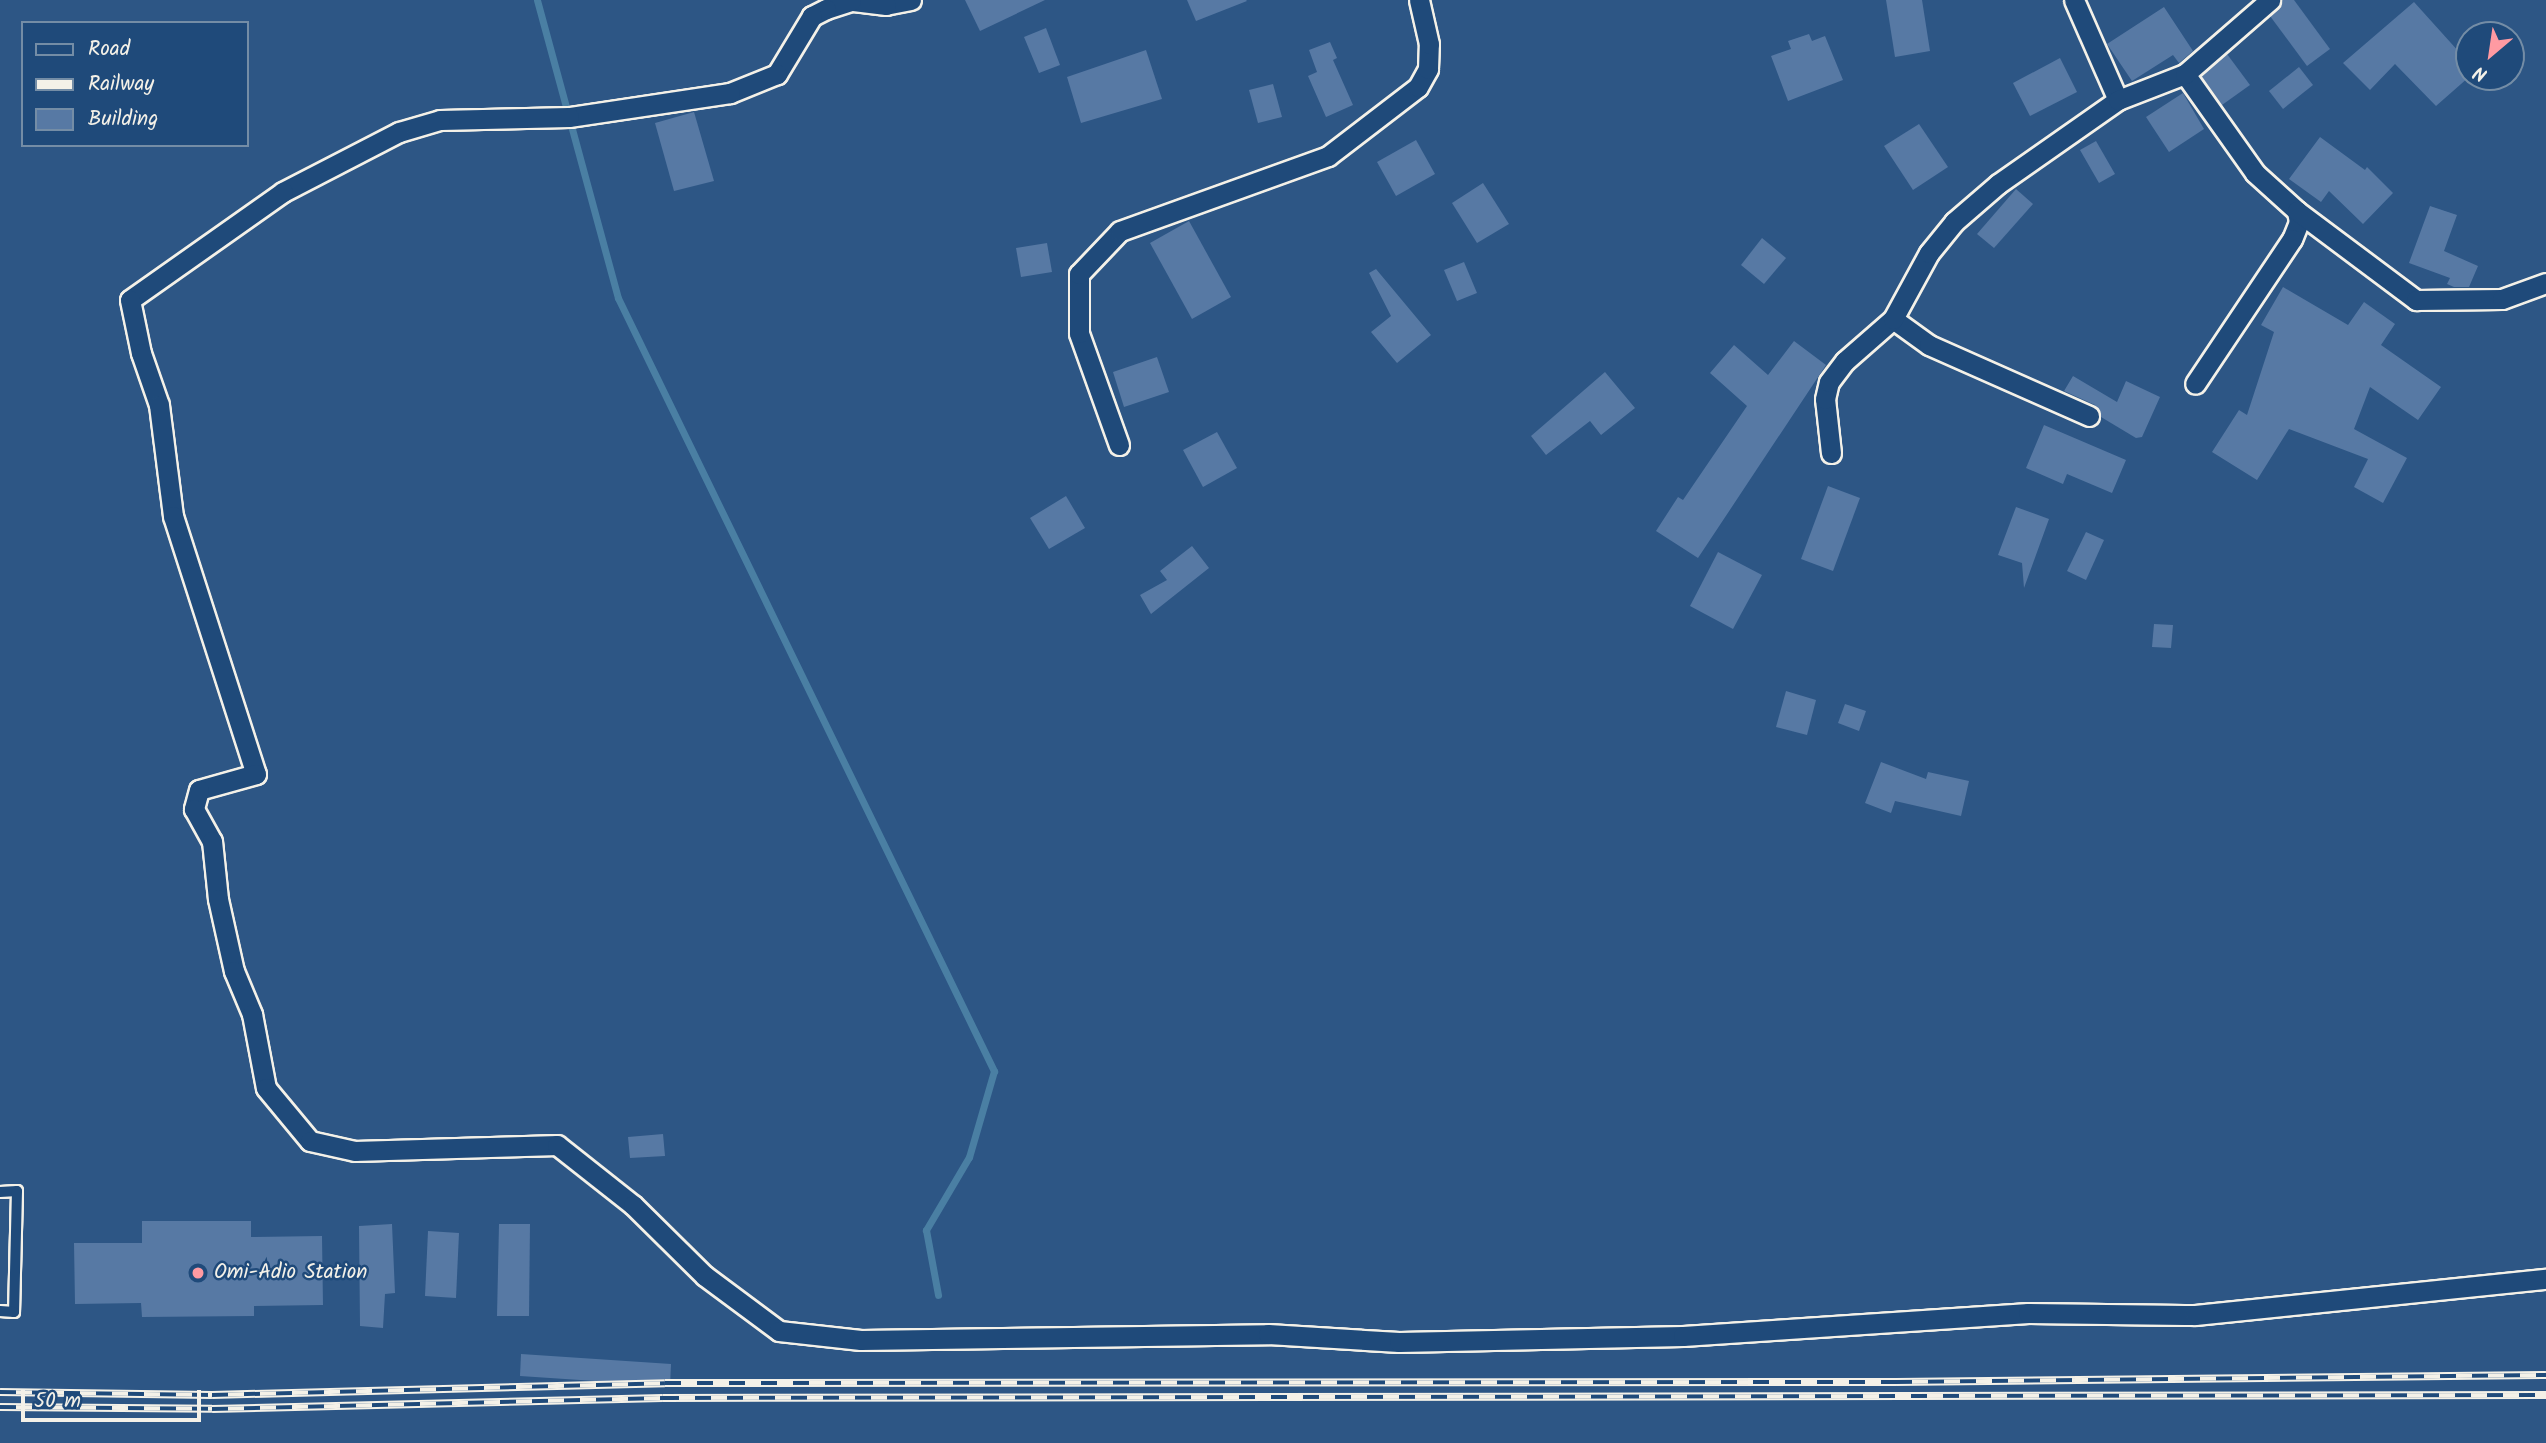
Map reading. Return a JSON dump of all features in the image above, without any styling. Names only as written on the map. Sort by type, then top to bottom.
[{"type":"street","points":[[911,0],[886,5],[850,1],[812,16],[777,74],[730,93],[569,117],[440,120],[398,132],[283,192],[130,300],[141,353],[159,405],[173,516],[256,774],[199,790],[194,810],[212,841],[218,898],[234,971],[252,1014],[266,1088],[310,1141],[355,1151],[557,1145],[633,1205],[705,1276],[779,1331],[861,1340],[1268,1334],[1399,1342],[1683,1336],[2028,1313],[2195,1315],[2546,1279]]},
{"type":"street","points":[[1119,445],[1079,333],[1080,275],[1120,231],[1328,156],[1418,87],[1428,69],[1429,44],[1419,0]]},
{"type":"street","points":[[2074,0],[2118,100]]},
{"type":"street","points":[[1831,453],[1825,399],[1829,382],[1845,361],[1893,319],[1929,253],[1954,222],[1998,184],[2118,100],[2185,74],[2270,0]]},
{"type":"street","points":[[2185,74],[2256,173],[2297,211],[2416,300],[2502,299],[2546,283]]},
{"type":"street","points":[[2195,384],[2292,239],[2297,211]]},
{"type":"street","points":[[1893,319],[1929,345],[2089,416]]},
{"type":"lane","points":[[0,1192],[17,1191],[14,1312],[0,1311]]},
{"type":"building","points":[[965,0],[1045,0],[980,31]]},
{"type":"building","points":[[1187,0],[1246,0],[1247,1],[1196,21]]},
{"type":"building","points":[[1886,0],[1922,0],[1930,51],[1895,57]]},
{"type":"building","points":[[2282,0],[2294,0],[2330,49],[2307,66],[2270,16]]},
{"type":"building","points":[[2414,2],[2455,47],[2455,89],[2436,106],[2395,64],[2370,90],[2343,63]]},
{"type":"building","points":[[2164,7],[2193,51],[2179,63],[2173,55],[2132,81],[2107,44]]},
{"type":"building","points":[[1046,28],[1060,65],[1039,73],[1024,37]]},
{"type":"building","points":[[1809,34],[1812,41],[1825,36],[1843,80],[1788,101],[1771,56],[1791,49],[1788,41]]},
{"type":"building","points":[[1330,42],[1337,58],[1333,60],[1353,105],[1326,117],[1308,76],[1317,72],[1309,50]]},
{"type":"building","points":[[1146,50],[1162,99],[1081,123],[1067,77]]},
{"type":"building","points":[[2227,54],[2250,85],[2222,105],[2201,76]]},
{"type":"building","points":[[2060,58],[2077,92],[2030,116],[2013,83]]},
{"type":"building","points":[[2299,67],[2313,85],[2283,109],[2269,91]]},
{"type":"building","points":[[1273,84],[1282,117],[1258,123],[1249,90]]},
{"type":"building","points":[[2183,93],[2204,129],[2169,152],[2146,117]]},
{"type":"building","points":[[694,112],[714,181],[674,191],[655,123]]},
{"type":"building","points":[[1919,124],[1948,167],[1913,190],[1884,146]]},
{"type":"building","points":[[2320,137],[2365,170],[2367,167],[2393,193],[2363,224],[2329,191],[2321,202],[2289,179]]},
{"type":"building","points":[[1416,140],[1435,174],[1396,196],[1377,162]]},
{"type":"building","points":[[2096,141],[2115,174],[2099,183],[2080,150]]},
{"type":"building","points":[[1483,183],[1509,224],[1477,243],[1452,203]]},
{"type":"building","points":[[2016,189],[2033,204],[1994,248],[1977,234]]},
{"type":"building","points":[[2430,206],[2457,215],[2444,251],[2478,266],[2469,287],[2454,287],[2447,284],[2450,278],[2409,263]]},
{"type":"building","points":[[1189,221],[1231,297],[1192,319],[1150,243]]},
{"type":"building","points":[[1762,238],[1786,258],[1764,284],[1741,265]]},
{"type":"building","points":[[1047,243],[1052,272],[1021,277],[1016,248]]},
{"type":"building","points":[[1464,262],[1477,293],[1457,301],[1444,270]]},
{"type":"building","points":[[1376,269],[1431,335],[1397,363],[1371,332],[1391,316],[1369,273]]},
{"type":"building","points":[[2283,287],[2348,325],[2364,302],[2395,324],[2381,345],[2441,387],[2418,420],[2370,387],[2354,429],[2407,458],[2383,503],[2354,487],[2368,459],[2289,429],[2257,480],[2212,452],[2239,410],[2247,415],[2274,332],[2261,325]]},
{"type":"building","points":[[1794,341],[1826,365],[1698,558],[1656,531],[1678,497],[1683,500],[1747,406],[1710,373],[1734,345],[1768,375]]},
{"type":"building","points":[[1157,357],[1169,392],[1124,407],[1113,372]]},
{"type":"building","points":[[1605,372],[1635,408],[1601,435],[1590,421],[1546,455],[1531,436]]},
{"type":"building","points":[[2073,376],[2117,402],[2126,381],[2160,397],[2142,437],[2136,438],[2101,417],[2095,405],[2064,391]]},
{"type":"building","points":[[2044,425],[2126,460],[2112,493],[2067,474],[2063,484],[2026,468]]},
{"type":"building","points":[[1217,432],[1237,468],[1203,487],[1183,450]]},
{"type":"building","points":[[1828,486],[1860,498],[1833,571],[1801,559]]},
{"type":"building","points":[[1066,496],[1085,528],[1049,549],[1030,518]]},
{"type":"building","points":[[2016,507],[2049,519],[2024,588],[2022,563],[1998,555]]},
{"type":"building","points":[[2086,532],[2104,540],[2086,580],[2067,571]]},
{"type":"building","points":[[1192,546],[1209,568],[1151,614],[1140,595],[1167,580],[1160,571]]},
{"type":"building","points":[[1718,552],[1762,575],[1733,629],[1690,606]]},
{"type":"building","points":[[2154,624],[2173,625],[2171,648],[2152,647]]},
{"type":"building","points":[[1786,691],[1816,700],[1807,735],[1776,727]]},
{"type":"building","points":[[1845,704],[1866,711],[1859,731],[1838,723]]},
{"type":"building","points":[[1881,762],[1926,779],[1928,772],[1969,781],[1961,816],[1895,801],[1891,813],[1865,803]]},
{"type":"building","points":[[663,1134],[665,1156],[630,1158],[628,1137]]},
{"type":"building","name":"Omi-Adio Station","points":[[142,1221],[251,1221],[251,1237],[322,1236],[323,1305],[254,1306],[254,1316],[142,1317],[141,1303],[75,1304],[74,1243],[142,1243]]},
{"type":"building","points":[[392,1224],[395,1293],[385,1294],[383,1328],[360,1326],[359,1226]]},
{"type":"building","points":[[499,1224],[530,1224],[529,1316],[497,1316]]},
{"type":"building","points":[[428,1231],[459,1233],[456,1298],[425,1296]]},
{"type":"building","points":[[521,1354],[671,1364],[670,1386],[520,1376]]},
{"type":"waterway","points":[[537,0],[618,298],[994,1071],[969,1157],[926,1230],[938,1295]]},
{"type":"railway","points":[[0,1392],[212,1395],[665,1383],[1896,1382],[2546,1375]]},
{"type":"railway","points":[[0,1407],[212,1409],[663,1398],[2546,1395]]},
{"type":"place","name":"Omi-Adio Station","points":[[198,1273]]}]
